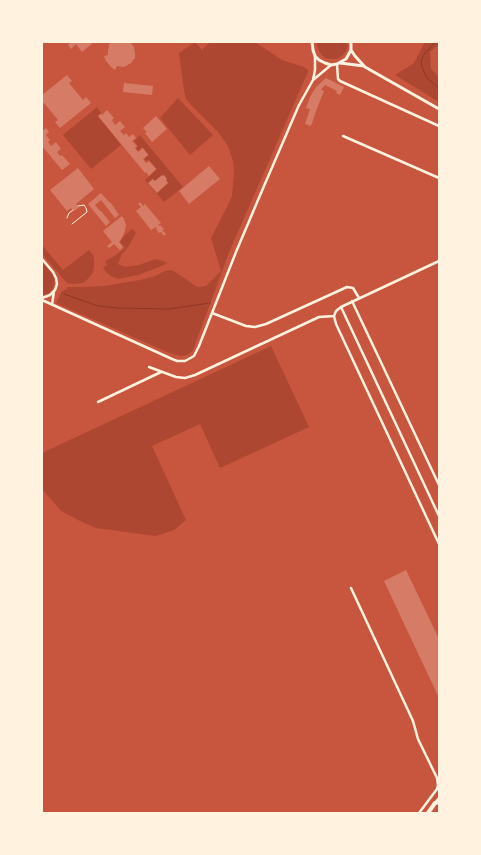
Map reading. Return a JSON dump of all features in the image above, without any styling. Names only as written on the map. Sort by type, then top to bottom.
[{"type":"highway","points":[[428,813],[437,803]]},
{"type":"street","points":[[312,42],[312,50],[315,56],[325,63],[366,67]]},
{"type":"street","points":[[337,64],[346,59],[351,50],[351,42]]},
{"type":"street","points":[[351,50],[366,67],[439,109]]},
{"type":"street","points":[[42,299],[52,305],[166,356],[184,361],[194,356],[261,193],[299,105],[313,80],[315,56]]},
{"type":"street","points":[[313,80],[331,64]]},
{"type":"street","points":[[337,64],[339,80],[439,126]]},
{"type":"street","points":[[343,136],[439,178]]},
{"type":"street","points":[[42,258],[53,272],[57,284],[50,295],[42,299]]},
{"type":"street","points":[[439,261],[352,301],[336,311],[334,316],[339,331],[439,544]]},
{"type":"street","points":[[212,313],[246,326],[255,327],[266,324],[347,287],[352,288],[359,298]]},
{"type":"street","points":[[52,305],[54,290]]},
{"type":"street","points":[[352,301],[439,485]]},
{"type":"street","points":[[341,307],[439,516]]},
{"type":"street","points":[[149,367],[181,378],[195,375],[319,317],[334,316]]},
{"type":"street","points":[[98,402],[162,372]]},
{"type":"street","points":[[351,588],[413,720],[418,739],[437,778],[437,789],[419,813]]},
{"type":"street","points":[[437,803],[439,798]]},
{"type":"lane","points":[[72,224],[87,212],[84,205],[78,206]]},
{"type":"lane","points":[[67,218],[69,213],[73,210]]},
{"type":"shaded area","points":[[195,42],[202,50],[210,42],[255,42],[282,60],[304,67],[308,70],[308,72],[230,250],[193,350],[187,355],[180,356],[167,352],[56,303],[62,291],[67,289],[67,287],[104,286],[140,280],[171,270],[197,287],[206,286],[221,271],[211,238],[232,196],[234,172],[233,161],[228,146],[218,132],[186,99],[179,53]]},
{"type":"shaded area","points":[[318,42],[347,42],[348,46],[343,55],[339,58],[330,59],[325,58],[319,51],[317,46]]},
{"type":"shaded area","points":[[425,42],[439,42],[439,44],[430,52],[431,69],[439,77],[439,102],[395,75],[414,63]]},
{"type":"shaded area","points":[[178,98],[213,135],[190,155],[160,118]]},
{"type":"shaded area","points":[[97,107],[101,113],[98,116],[121,145],[91,169],[63,135]]},
{"type":"shaded area","points":[[140,135],[183,187],[164,202],[145,180],[157,169],[149,160],[147,161],[144,159],[149,155],[142,147],[138,151],[136,148],[138,146],[134,141]]},
{"type":"shaded area","points":[[132,229],[136,233],[122,254],[118,264],[125,267],[139,265],[156,259],[167,263],[138,275],[118,279],[106,272],[103,267],[107,265],[105,261],[125,248],[120,242]]},
{"type":"shaded area","points":[[42,245],[63,270],[89,250],[94,259],[92,274],[83,283],[67,283],[42,254]]},
{"type":"shaded area","points":[[42,262],[52,274],[54,283],[53,288],[49,293],[42,295]]},
{"type":"shaded area","points":[[271,346],[309,427],[220,468],[200,424],[152,446],[186,520],[174,530],[156,536],[96,528],[61,511],[42,489],[42,453]]},
{"type":"building","points":[[71,42],[94,42],[82,52],[76,44],[71,49],[68,45]]},
{"type":"building","points":[[111,42],[131,43],[134,47],[135,58],[131,63],[124,67],[117,66],[115,70],[111,67],[104,56],[108,55],[108,46]]},
{"type":"building","points":[[67,75],[72,81],[69,83],[83,100],[86,97],[91,103],[60,128],[55,122],[58,120],[44,103],[42,105],[42,95]]},
{"type":"building","points":[[326,78],[344,87],[340,95],[336,93],[337,91],[325,85],[321,90],[324,91],[311,126],[305,124],[310,109],[306,108],[310,97],[316,87]]},
{"type":"building","points":[[124,83],[153,86],[152,95],[123,92]]},
{"type":"building","points":[[107,110],[114,118],[112,120],[115,125],[120,121],[125,127],[120,131],[124,135],[126,133],[129,137],[133,134],[136,138],[132,141],[137,146],[135,148],[138,152],[143,148],[148,155],[143,159],[146,163],[149,161],[156,169],[149,176],[98,116],[101,114],[102,115]]},
{"type":"building","points":[[156,116],[167,129],[152,142],[145,133],[147,132],[143,128]]},
{"type":"building","points":[[46,128],[49,132],[46,135],[50,140],[48,142],[51,146],[56,142],[61,149],[57,152],[70,164],[62,170],[42,146],[42,131]]},
{"type":"building","points":[[209,166],[220,179],[189,204],[179,191]]},
{"type":"building","points":[[78,168],[94,189],[76,204],[79,207],[74,211],[71,208],[67,211],[50,190]]},
{"type":"building","points":[[164,175],[167,179],[166,180],[168,183],[157,193],[148,183],[153,179],[155,181]]},
{"type":"building","points":[[101,193],[111,203],[119,215],[115,218],[101,200],[95,205],[110,222],[106,226],[88,204]]},
{"type":"building","points":[[140,202],[143,206],[145,204],[161,223],[158,225],[164,229],[162,230],[166,234],[164,236],[161,232],[159,233],[156,227],[151,230],[136,211],[141,207],[138,204]]},
{"type":"building","points":[[122,216],[126,225],[123,236],[119,242],[123,247],[120,250],[114,244],[109,248],[107,246],[112,242],[103,231]]},
{"type":"building","points":[[406,570],[439,639],[439,698],[384,581]]},
{"type":"waterway","points":[[435,42],[423,56],[421,63],[428,79],[439,88]]},
{"type":"waterway","points":[[64,294],[98,306],[117,308],[169,309],[210,303]]}]
